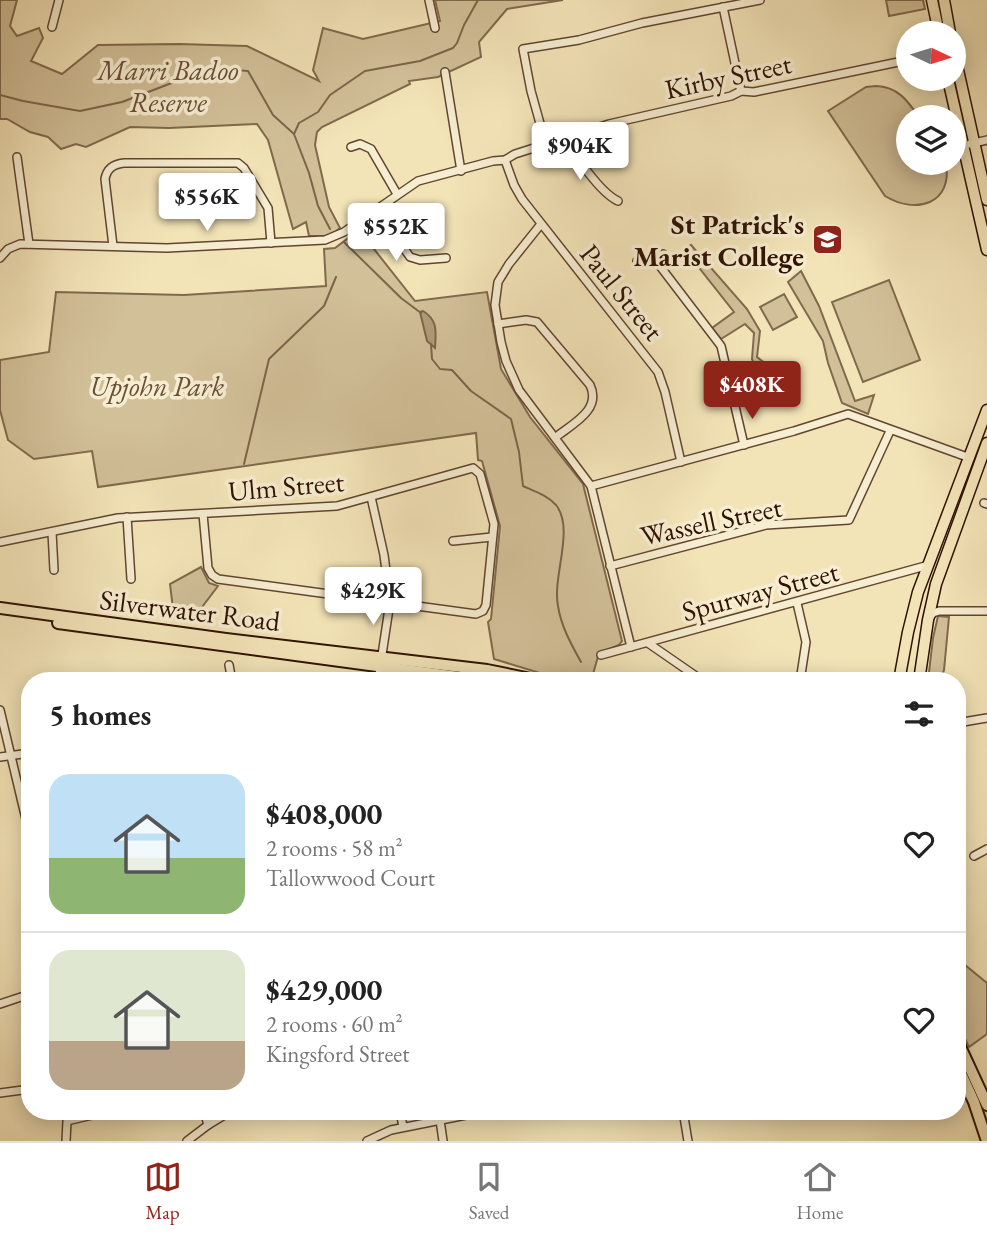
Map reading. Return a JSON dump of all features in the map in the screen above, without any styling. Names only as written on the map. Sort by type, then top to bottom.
[{"type":"highway","name":"Silverwater Road","points":[[0,608],[238,640],[440,672]]},
{"type":"highway","name":"Silverwater Road","points":[[0,615],[382,661],[497,672]]},
{"type":"highway","points":[[966,1060],[987,1105]]},
{"type":"highway","points":[[966,1085],[987,1141]]},
{"type":"main road","points":[[932,0],[936,21]]},
{"type":"main road","points":[[944,0],[948,21]]},
{"type":"main road","points":[[963,91],[987,200]]},
{"type":"main road","points":[[966,159],[987,250]]},
{"type":"main road","points":[[901,672],[913,609],[987,410]]},
{"type":"main road","points":[[920,672],[939,573],[987,443]]},
{"type":"street","points":[[52,27],[59,0]]},
{"type":"street","points":[[429,0],[435,28]]},
{"type":"street","points":[[546,145],[523,49],[579,40],[642,23],[760,0]]},
{"type":"street","points":[[723,7],[741,91]]},
{"type":"street","name":"Kirby Street","points":[[0,258],[12,246],[29,244],[180,248],[330,239],[418,181],[505,160],[515,154],[609,124],[730,96],[741,91],[754,92],[896,62]]},
{"type":"street","points":[[445,72],[461,171]]},
{"type":"street","points":[[567,138],[575,153],[605,191],[618,201]]},
{"type":"street","points":[[966,145],[987,140]]},
{"type":"street","points":[[351,147],[360,144],[371,149],[397,194]]},
{"type":"street","points":[[17,157],[29,244]]},
{"type":"street","name":"Paul Street","points":[[505,160],[518,193],[658,372],[681,462]]},
{"type":"street","points":[[113,246],[104,179],[112,166],[124,163],[239,163],[268,208],[271,243]]},
{"type":"street","points":[[377,210],[410,257],[420,260],[446,258]]},
{"type":"street","points":[[541,224],[498,282],[495,298],[498,324],[506,361],[519,390],[591,486],[631,647]]},
{"type":"street","points":[[637,261],[663,254]]},
{"type":"street","points":[[653,257],[721,346],[744,445]]},
{"type":"street","points":[[498,324],[526,320],[537,322],[593,391],[592,407],[556,437]]},
{"type":"street","points":[[591,486],[848,414],[970,458]]},
{"type":"street","name":"Wassell Street","points":[[610,566],[766,525],[849,520],[890,431]]},
{"type":"street","name":"Ulm Street","points":[[0,541],[127,517],[337,506],[473,468],[480,474],[494,524],[486,605],[483,611],[476,614],[390,602]]},
{"type":"street","points":[[371,497],[384,555],[390,602],[380,672]]},
{"type":"street","points":[[203,513],[208,568],[218,579],[390,602]]},
{"type":"street","points":[[127,517],[131,579]]},
{"type":"street","points":[[51,532],[54,570]]},
{"type":"street","points":[[453,541],[492,537]]},
{"type":"street","name":"Spurway Street","points":[[601,655],[929,565]]},
{"type":"street","points":[[797,603],[806,642],[801,672]]},
{"type":"street","points":[[928,620],[933,613],[948,610],[987,611]]},
{"type":"street","points":[[648,643],[690,672]]},
{"type":"street","points":[[229,666],[230,672]]},
{"type":"street","points":[[0,710],[21,800]]},
{"type":"street","points":[[966,722],[987,718]]},
{"type":"street","points":[[0,757],[21,753]]},
{"type":"street","points":[[974,856],[987,849]]},
{"type":"street","points":[[0,1004],[21,997]]},
{"type":"street","points":[[0,1093],[21,1088]]},
{"type":"street","points":[[65,1120],[66,1141]]},
{"type":"street","points":[[207,1120],[208,1125]]},
{"type":"street","points":[[187,1141],[216,1120]]},
{"type":"street","points":[[402,1120],[403,1127]]},
{"type":"street","points":[[367,1141],[391,1130],[440,1120],[443,1141]]},
{"type":"street","points":[[684,1120],[688,1141]]},
{"type":"green space","name":"Marri Badoo Reserve","points":[[0,0],[17,0],[10,26],[17,36],[39,28],[43,38],[31,61],[62,74],[98,45],[179,44],[247,46],[319,81],[313,70],[323,28],[363,39],[440,21],[435,0],[563,0],[507,9],[479,42],[481,57],[438,77],[409,81],[410,84],[322,127],[317,132],[315,145],[329,207],[340,228],[330,236],[309,236],[306,222],[293,229],[268,140],[257,124],[130,127],[86,147],[76,144],[61,149],[48,137],[30,132],[7,119],[0,119]]},
{"type":"green space","points":[[886,0],[923,0],[925,9],[889,16]]},
{"type":"green space","points":[[866,87],[890,89],[910,105],[896,105],[896,175],[947,175],[944,188],[930,202],[909,205],[885,196],[828,111]]},
{"type":"green space","name":"Upjohn Park","points":[[359,230],[415,301],[487,292],[501,369],[530,417],[583,484],[622,641],[619,645],[599,653],[594,672],[537,672],[494,659],[488,622],[491,619],[500,526],[482,461],[478,460],[476,433],[98,487],[92,451],[34,459],[8,440],[0,410],[0,360],[49,352],[56,292],[184,295],[326,286],[324,249],[335,248]]},
{"type":"green space","points":[[691,245],[747,309],[760,331],[757,357],[766,364],[782,363],[780,371],[760,381],[752,359],[754,333],[745,324],[721,339],[712,328],[734,312],[685,250]]},
{"type":"green space","points":[[801,271],[819,306],[855,401],[874,395],[868,414],[842,403],[823,341],[788,282]]},
{"type":"green space","points":[[889,280],[920,360],[863,382],[832,302]]},
{"type":"green space","points":[[784,294],[797,317],[773,330],[760,307]]},
{"type":"green space","points":[[201,567],[209,583],[218,586],[193,619],[174,617],[170,584]]},
{"type":"green space","points":[[938,616],[949,617],[943,672],[929,672]]},
{"type":"green space","points":[[966,966],[987,983],[987,1034],[969,1047],[966,1041]]},
{"type":"shaded area","points":[[423,311],[434,322],[435,348],[427,341],[420,312]]},
{"type":"waterway","points":[[0,95],[80,111],[122,102],[211,68],[248,71],[273,115],[294,134],[299,123],[318,112],[330,95],[365,71],[420,61],[453,48],[478,0]]},
{"type":"waterway","points":[[294,134],[318,206],[330,229]]},
{"type":"waterway","points":[[344,242],[401,298],[421,313]]},
{"type":"waterway","points":[[244,464],[269,359],[324,306],[336,277]]},
{"type":"waterway","points":[[431,344],[432,359],[440,369],[452,370],[471,391],[511,419],[523,486],[549,499],[561,515],[563,540],[558,606],[564,628],[581,662]]},
{"type":"place","name":"St Patrick's Marist College","points":[[827,240]]}]
